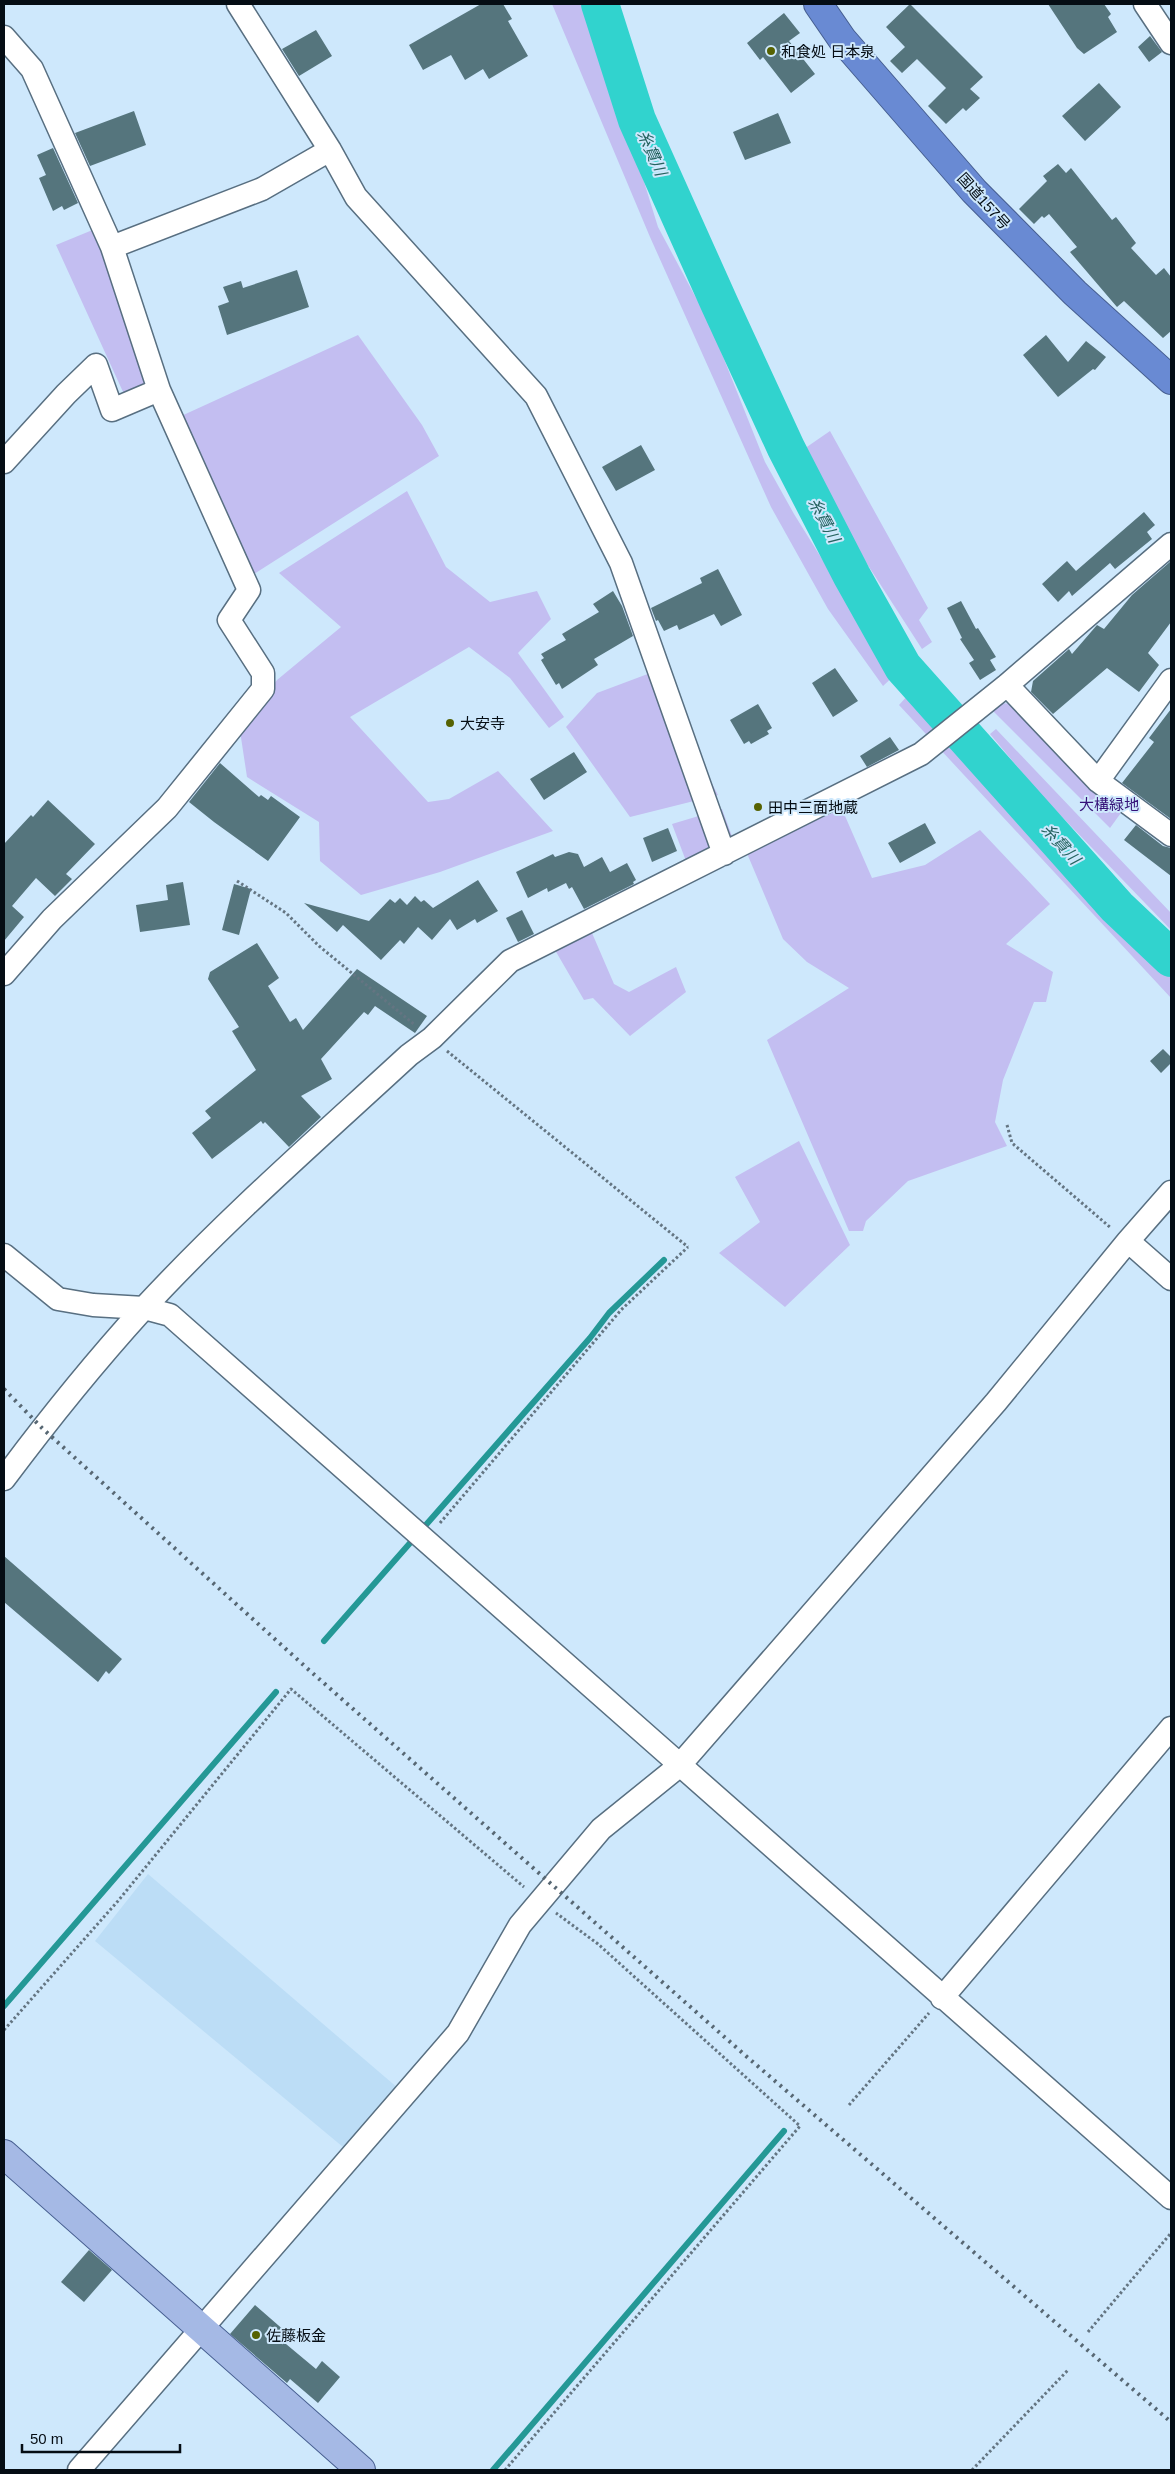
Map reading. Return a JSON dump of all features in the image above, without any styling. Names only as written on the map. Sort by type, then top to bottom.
[{"type":"highway","name":"国道157号","points":[[818,4],[842,39],[974,191],[1075,293],[1171,380]]},
{"type":"main road","points":[[4,2154],[361,2470]]},
{"type":"street","points":[[238,4],[330,150],[356,197],[536,396],[621,563],[724,854]]},
{"type":"street","points":[[1145,4],[1171,43]]},
{"type":"street","points":[[4,37],[32,69],[112,247],[159,390],[249,590],[229,620],[263,673],[263,689],[167,808],[52,919],[4,974]]},
{"type":"street","points":[[112,247],[262,189],[330,150]]},
{"type":"street","points":[[4,462],[66,394],[96,365],[112,410],[159,390]]},
{"type":"street","points":[[4,1478],[42,1428],[144,1308],[244,1208],[409,1055],[432,1038],[510,961],[920,754],[1007,685],[1171,544]]},
{"type":"street","points":[[1098,781],[1171,680]]},
{"type":"street","points":[[1007,685],[1098,781],[1171,835]]},
{"type":"street","points":[[79,2470],[200,2328],[458,2033],[520,1925],[601,1829],[679,1766],[996,1402],[1128,1241],[1171,1192]]},
{"type":"street","points":[[1128,1241],[1171,1279]]},
{"type":"street","points":[[4,1255],[58,1299],[93,1305],[144,1308],[170,1316],[1171,2198]]},
{"type":"street","points":[[942,1998],[1171,1728]]},
{"type":"path","points":[[237,881],[286,913],[319,946],[688,1247]]},
{"type":"path","points":[[1007,1125],[1012,1143],[1128,1241]]},
{"type":"path","points":[[688,1247],[688,1252]]},
{"type":"path","points":[[426,1540],[621,1310],[688,1247]]},
{"type":"path","points":[[4,2030],[124,1894],[291,1689],[540,1901],[598,1944],[800,2126],[505,2470]]},
{"type":"path","points":[[849,2105],[942,1998]]},
{"type":"path","points":[[1088,2332],[1171,2233]]},
{"type":"path","points":[[972,2470],[1069,2369]]},
{"type":"shaded area","points":[[148,1874],[399,2089],[349,2152],[95,1941]]},
{"type":"green space","points":[[552,4],[589,4],[658,227],[710,324],[765,462],[794,514],[858,617],[898,672],[883,686],[828,609],[771,507],[650,237]]},
{"type":"green space","points":[[95,229],[148,375],[143,386],[124,394],[56,245]]},
{"type":"green space","points":[[358,335],[422,425],[439,456],[251,576],[179,417]]},
{"type":"green space","points":[[830,431],[928,608],[919,620],[932,642],[922,649],[831,508],[801,451]]},
{"type":"green space","points":[[407,491],[446,567],[490,602],[537,591],[551,619],[518,653],[564,717],[549,728],[510,678],[469,647],[350,717],[428,802],[449,799],[498,771],[553,831],[440,872],[361,895],[320,861],[319,822],[247,777],[240,731],[277,680],[341,627],[279,573]]},
{"type":"green space","points":[[653,672],[718,795],[630,817],[566,727],[597,693]]},
{"type":"green space","points":[[909,694],[1076,881],[1171,973],[1171,998],[899,705]]},
{"type":"green space","name":"大構緑地","points":[[1000,703],[1014,704],[1131,799],[1110,828],[991,709]]},
{"type":"green space","points":[[996,729],[1171,913],[1171,930],[1041,795],[990,734]]},
{"type":"green space","points":[[722,809],[733,839],[686,861],[672,824]]},
{"type":"green space","points":[[842,809],[872,878],[925,865],[980,830],[1050,904],[1006,944],[1053,972],[1046,1002],[1034,1002],[1003,1080],[995,1122],[1007,1146],[908,1181],[866,1221],[863,1231],[849,1231],[767,1040],[849,988],[807,962],[783,939],[746,851]]},
{"type":"green space","points":[[592,933],[614,984],[629,992],[676,967],[686,992],[630,1036],[593,998],[584,1000],[555,950]]},
{"type":"green space","points":[[799,1141],[850,1245],[785,1307],[719,1253],[760,1222],[735,1177]]},
{"type":"building","points":[[481,4],[503,4],[512,19],[508,21],[528,56],[489,79],[483,69],[465,80],[451,55],[423,70],[409,45]]},
{"type":"building","points":[[910,4],[983,77],[970,89],[980,98],[966,111],[963,108],[946,124],[928,106],[946,88],[917,59],[902,73],[890,61],[905,47],[886,27]]},
{"type":"building","points":[[1048,4],[1104,4],[1111,14],[1108,17],[1117,32],[1084,54],[1077,48]]},
{"type":"building","name":"和食処 日本泉","points":[[784,13],[800,33],[789,41],[815,74],[791,93],[763,57],[760,60],[747,43]]},
{"type":"building","points":[[316,30],[332,56],[299,76],[282,49]]},
{"type":"building","points":[[1150,36],[1162,52],[1149,62],[1138,47]]},
{"type":"building","points":[[1099,83],[1121,107],[1085,141],[1062,116]]},
{"type":"building","points":[[134,111],[146,145],[90,166],[75,133]]},
{"type":"building","points":[[778,113],[791,143],[745,160],[733,132]]},
{"type":"building","points":[[53,148],[78,203],[64,210],[62,206],[53,211],[39,178],[46,175],[37,155]]},
{"type":"building","points":[[1058,164],[1066,173],[1071,168],[1112,220],[1116,217],[1136,243],[1131,248],[1156,275],[1164,268],[1171,277],[1171,331],[1163,338],[1124,301],[1117,307],[1070,252],[1077,247],[1049,214],[1044,218],[1042,216],[1034,224],[1019,209],[1047,181],[1043,176]]},
{"type":"building","points":[[297,270],[309,307],[227,335],[218,306],[229,302],[223,287],[241,281],[243,288]]},
{"type":"building","points":[[1046,335],[1068,362],[1086,341],[1106,357],[1095,370],[1093,369],[1058,397],[1023,355]]},
{"type":"building","points":[[641,445],[655,470],[616,491],[602,467]]},
{"type":"building","points":[[1144,512],[1155,525],[1147,532],[1152,539],[1115,569],[1110,563],[1072,596],[1069,591],[1058,602],[1042,584],[1067,561],[1076,571]]},
{"type":"building","points":[[1171,561],[1171,622],[1148,653],[1159,665],[1139,692],[1107,668],[1053,714],[1031,692],[1033,681],[1069,649],[1072,654],[1097,625],[1104,629],[1132,595]]},
{"type":"building","points":[[718,569],[742,615],[721,626],[714,614],[679,630],[677,625],[664,631],[658,620],[656,621],[651,608],[702,583],[700,578]]},
{"type":"building","points":[[613,591],[622,606],[633,636],[594,659],[598,665],[562,689],[559,683],[556,685],[541,660],[544,658],[541,654],[566,640],[562,634],[599,612],[593,604]]},
{"type":"building","points":[[961,601],[976,629],[978,628],[996,657],[990,660],[996,670],[980,680],[969,663],[974,660],[960,639],[962,638],[947,608]]},
{"type":"building","points":[[835,668],[858,701],[833,717],[812,683]]},
{"type":"building","points":[[758,704],[772,728],[767,731],[769,734],[751,744],[749,741],[744,744],[730,720]]},
{"type":"building","points":[[1171,709],[1171,819],[1122,783],[1154,742],[1149,738]]},
{"type":"building","points":[[890,737],[899,750],[867,767],[860,756]]},
{"type":"building","points":[[574,752],[587,772],[544,800],[530,779]]},
{"type":"building","points":[[220,763],[259,797],[261,795],[268,800],[271,796],[300,817],[268,861],[189,802]]},
{"type":"building","points":[[48,800],[95,844],[66,874],[72,879],[55,896],[36,878],[12,906],[24,917],[4,941],[4,844]]},
{"type":"building","points":[[925,823],[936,843],[900,863],[888,843]]},
{"type":"building","points":[[1136,825],[1163,846],[1171,848],[1171,876],[1124,840]]},
{"type":"building","points":[[668,828],[677,851],[652,862],[643,838]]},
{"type":"building","points":[[569,852],[578,854],[584,867],[602,857],[610,872],[627,863],[636,880],[633,882],[634,884],[584,909],[572,887],[569,889],[566,883],[548,892],[547,888],[528,898],[516,872],[553,854],[555,857]]},
{"type":"building","points":[[478,880],[498,911],[477,923],[475,919],[457,930],[450,919],[432,940],[418,927],[404,944],[400,940],[381,960],[343,925],[337,932],[304,903],[369,921],[390,899],[395,903],[400,898],[407,905],[415,896],[421,902],[424,900],[433,908]]},
{"type":"building","points":[[183,882],[190,925],[140,932],[136,905],[168,900],[166,885]]},
{"type":"building","points":[[234,884],[251,889],[239,935],[222,930]]},
{"type":"building","points":[[522,910],[534,934],[518,942],[506,918]]},
{"type":"building","points":[[257,943],[279,978],[268,986],[290,1022],[296,1018],[303,1030],[357,969],[427,1016],[415,1033],[375,1006],[368,1015],[364,1012],[321,1059],[332,1079],[301,1096],[321,1117],[289,1147],[265,1122],[263,1124],[261,1121],[212,1159],[192,1133],[211,1118],[205,1111],[256,1070],[232,1031],[239,1027],[208,979],[210,972]]},
{"type":"building","points":[[1163,1049],[1171,1057],[1171,1063],[1161,1073],[1150,1061]]},
{"type":"building","points":[[4,1556],[122,1659],[109,1674],[106,1671],[98,1682],[4,1602]]},
{"type":"building","points":[[89,2250],[112,2270],[84,2302],[61,2282]]},
{"type":"building","points":[[255,2305],[286,2332],[280,2339],[316,2369],[322,2361],[340,2377],[318,2403],[290,2379],[287,2383],[230,2334]]},
{"type":"waterway","name":"糸貫川","points":[[600,4],[637,120],[720,305],[786,448],[852,576],[903,667],[1117,907],[1171,958]]},
{"type":"waterway","points":[[324,1641],[590,1338],[609,1313],[664,1260]]},
{"type":"waterway","points":[[4,2006],[276,1692]]},
{"type":"waterway","points":[[493,2470],[784,2131]]},
{"type":"railway","points":[[4,1389],[42,1428],[309,1670],[746,2056],[1171,2422]]},
{"type":"place","name":"和食処 日本泉","points":[[771,51]]},
{"type":"place","name":"大安寺","points":[[450,723]]},
{"type":"place","name":"田中三面地蔵","points":[[758,807]]},
{"type":"place","name":"佐藤板金","points":[[256,2335]]}]
